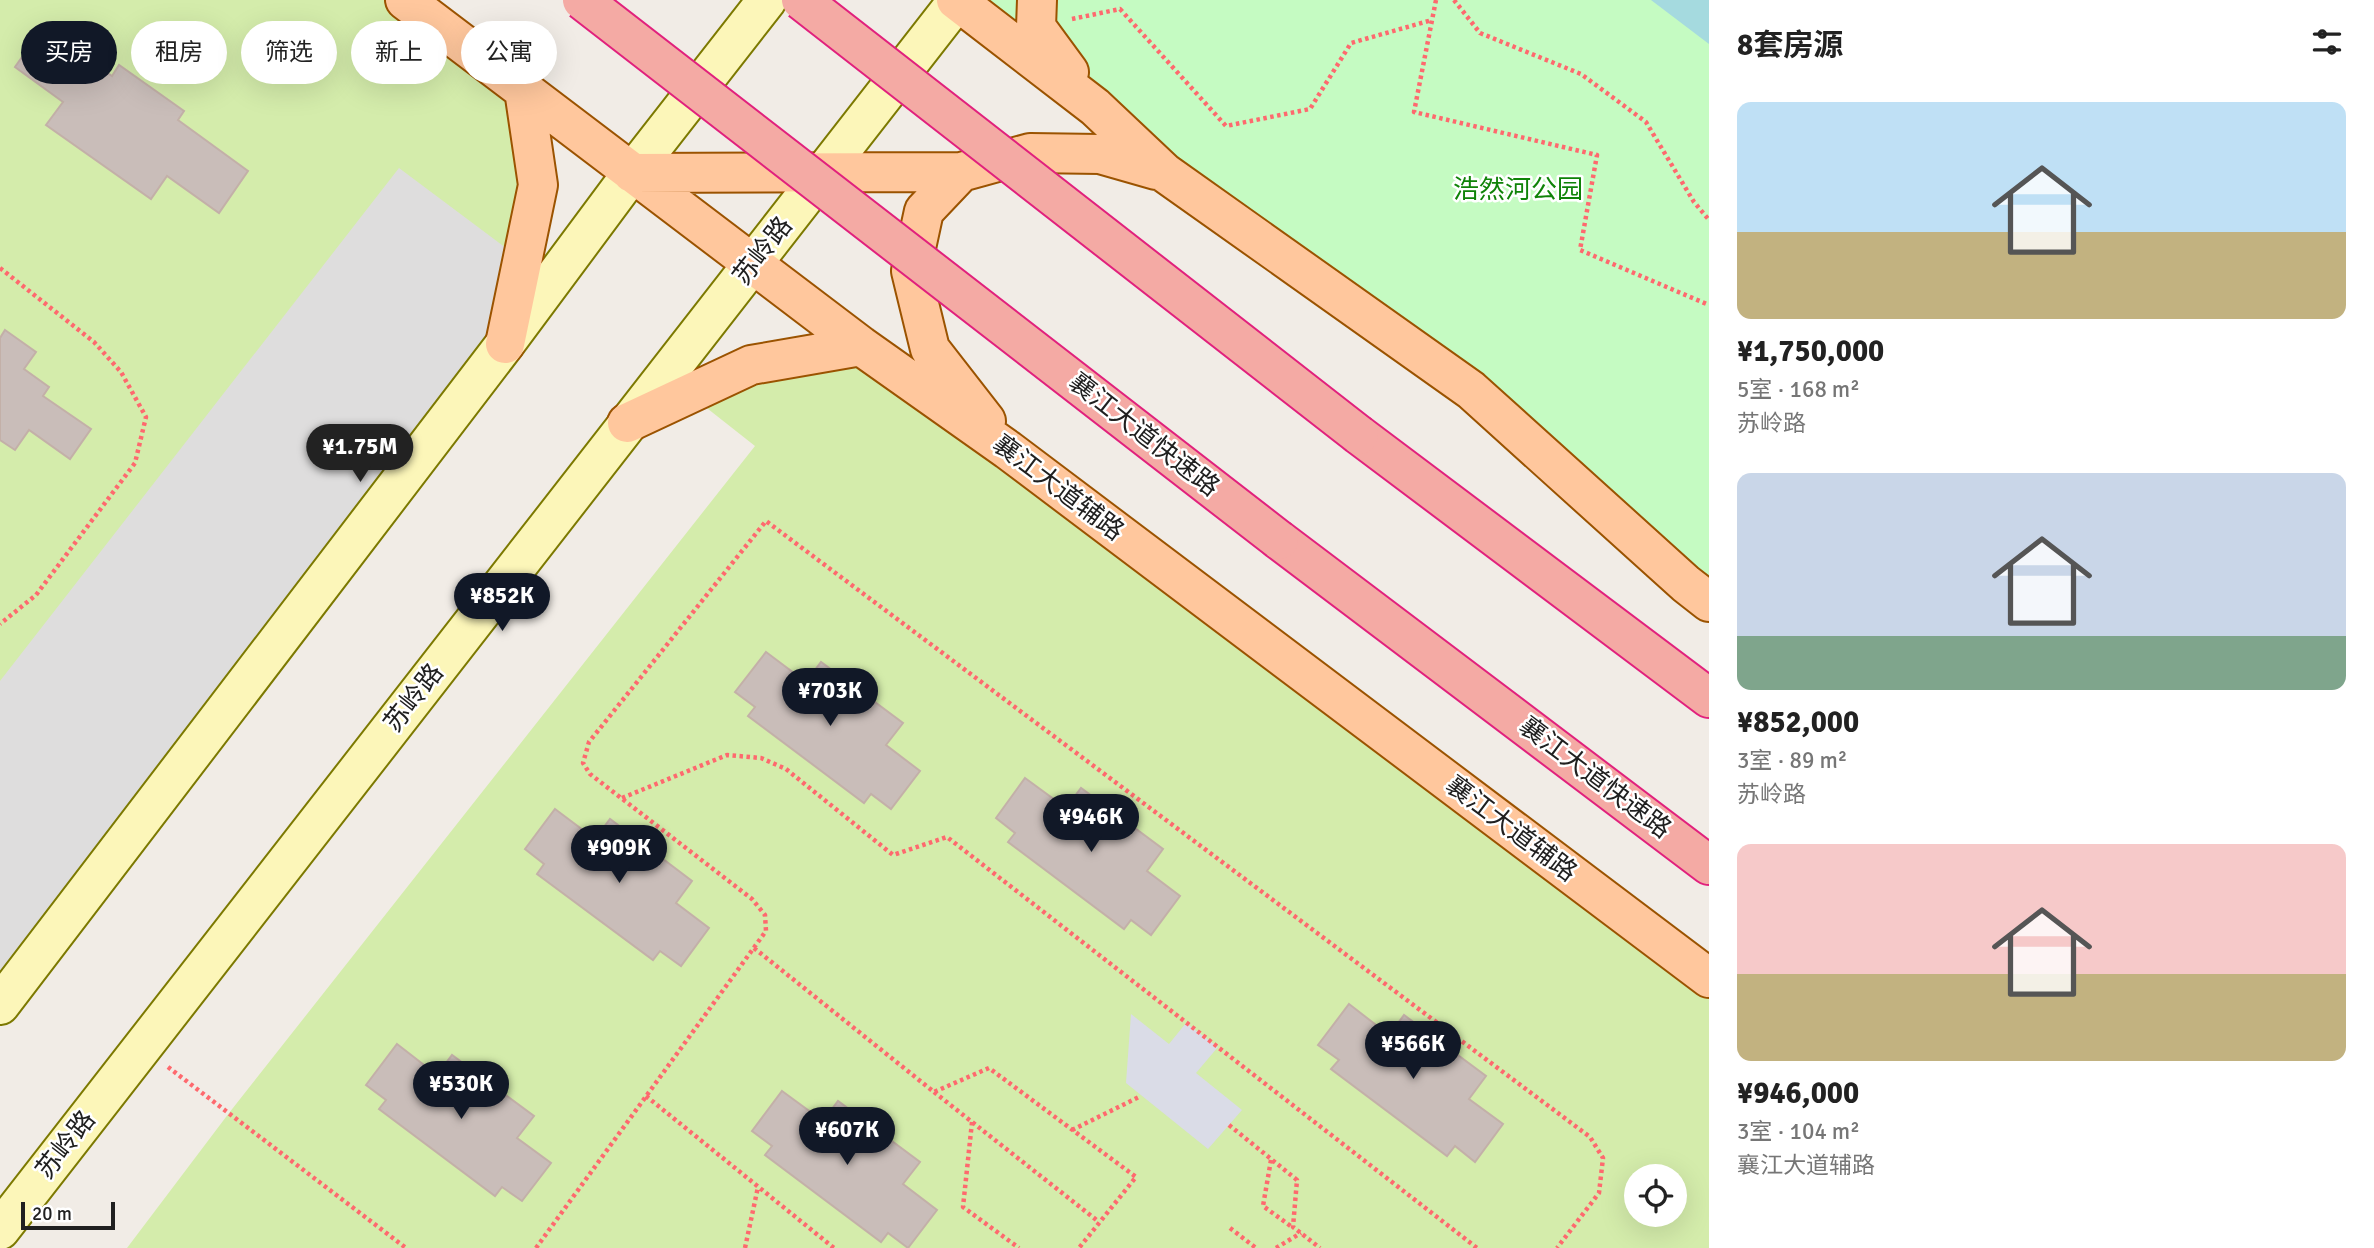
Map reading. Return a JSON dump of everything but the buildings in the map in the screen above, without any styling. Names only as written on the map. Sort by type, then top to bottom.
[{"type":"highway","name":"襄江大道快速路","points":[[582,0],[1279,540],[1709,865]]},
{"type":"highway","points":[[801,0],[1359,435],[1709,698]]},
{"type":"main road","name":"襄江大道辅路","points":[[405,0],[752,265],[1008,450],[1709,978]]},
{"type":"main road","points":[[0,1005],[505,344],[632,173],[767,0]]},
{"type":"main road","points":[[930,0],[957,0],[1095,107],[1165,173],[1471,390],[1709,602]]},
{"type":"main road","name":"苏岭路","points":[[0,1230],[957,0]]},
{"type":"main road","points":[[1036,13],[1095,107]]},
{"type":"main road","points":[[505,344],[538,185],[524,90]]},
{"type":"main road","points":[[632,173],[961,172],[1030,153],[1100,154],[1165,173]]},
{"type":"main road","points":[[961,172],[924,211],[911,271],[930,349],[1008,450]]},
{"type":"main road","points":[[627,423],[751,365],[861,346]]},
{"type":"path","points":[[1436,0],[1415,113],[1597,155],[1580,250],[1709,305]]},
{"type":"path","points":[[1454,0],[1480,33],[1581,74],[1646,122],[1694,202],[1709,220]]},
{"type":"path","points":[[1036,13],[1120,9],[1226,126],[1310,109],[1351,43],[1432,20]]},
{"type":"path","points":[[0,268],[94,342],[121,372],[146,417],[135,463],[36,595],[0,624]]},
{"type":"path","points":[[536,1248],[766,931],[765,915],[752,899],[590,774],[583,763],[589,742],[766,520],[1590,1137],[1603,1158],[1599,1193],[1557,1248]]},
{"type":"path","points":[[621,798],[727,755],[761,758],[786,769],[893,855],[947,838],[1477,1248]]},
{"type":"path","points":[[754,948],[1100,1222]]},
{"type":"path","points":[[142,1047],[406,1248]]},
{"type":"path","points":[[934,1092],[989,1068],[1136,1177],[1079,1248]]},
{"type":"path","points":[[646,1096],[834,1248]]},
{"type":"path","points":[[1072,1130],[1141,1096]]},
{"type":"path","points":[[972,1121],[963,1207],[1018,1248]]},
{"type":"path","points":[[1229,1125],[1297,1180],[1293,1227]]},
{"type":"path","points":[[1271,1160],[1263,1206],[1320,1248]]},
{"type":"path","points":[[746,1248],[759,1187]]},
{"type":"path","points":[[1230,1228],[1256,1248]]},
{"type":"path","points":[[1276,1248],[1301,1233]]},
{"type":"shaded area","points":[[0,0],[131,22],[131,84],[227,84],[227,39],[241,41],[241,84],[337,84],[337,58],[351,60],[351,84],[447,84],[447,77],[461,79],[461,84],[489,84],[524,90],[505,344],[0,1005]]},
{"type":"shaded area","points":[[1131,1014],[1169,1044],[1186,1023],[1218,1047],[1196,1073],[1242,1110],[1208,1149],[1126,1083]]},
{"type":"green space","points":[[0,0],[405,0],[433,21],[351,21],[351,84],[447,84],[447,32],[461,42],[461,84],[516,84],[524,90],[522,260],[399,168],[0,681]]},
{"type":"green space","name":"浩然河公园","points":[[956,0],[1709,0],[1709,602]]},
{"type":"green space","points":[[861,346],[1709,978],[1709,1248],[127,1248],[229,1113],[755,446],[689,394]]},
{"type":"water","points":[[1651,0],[1709,0],[1709,44]]}]
